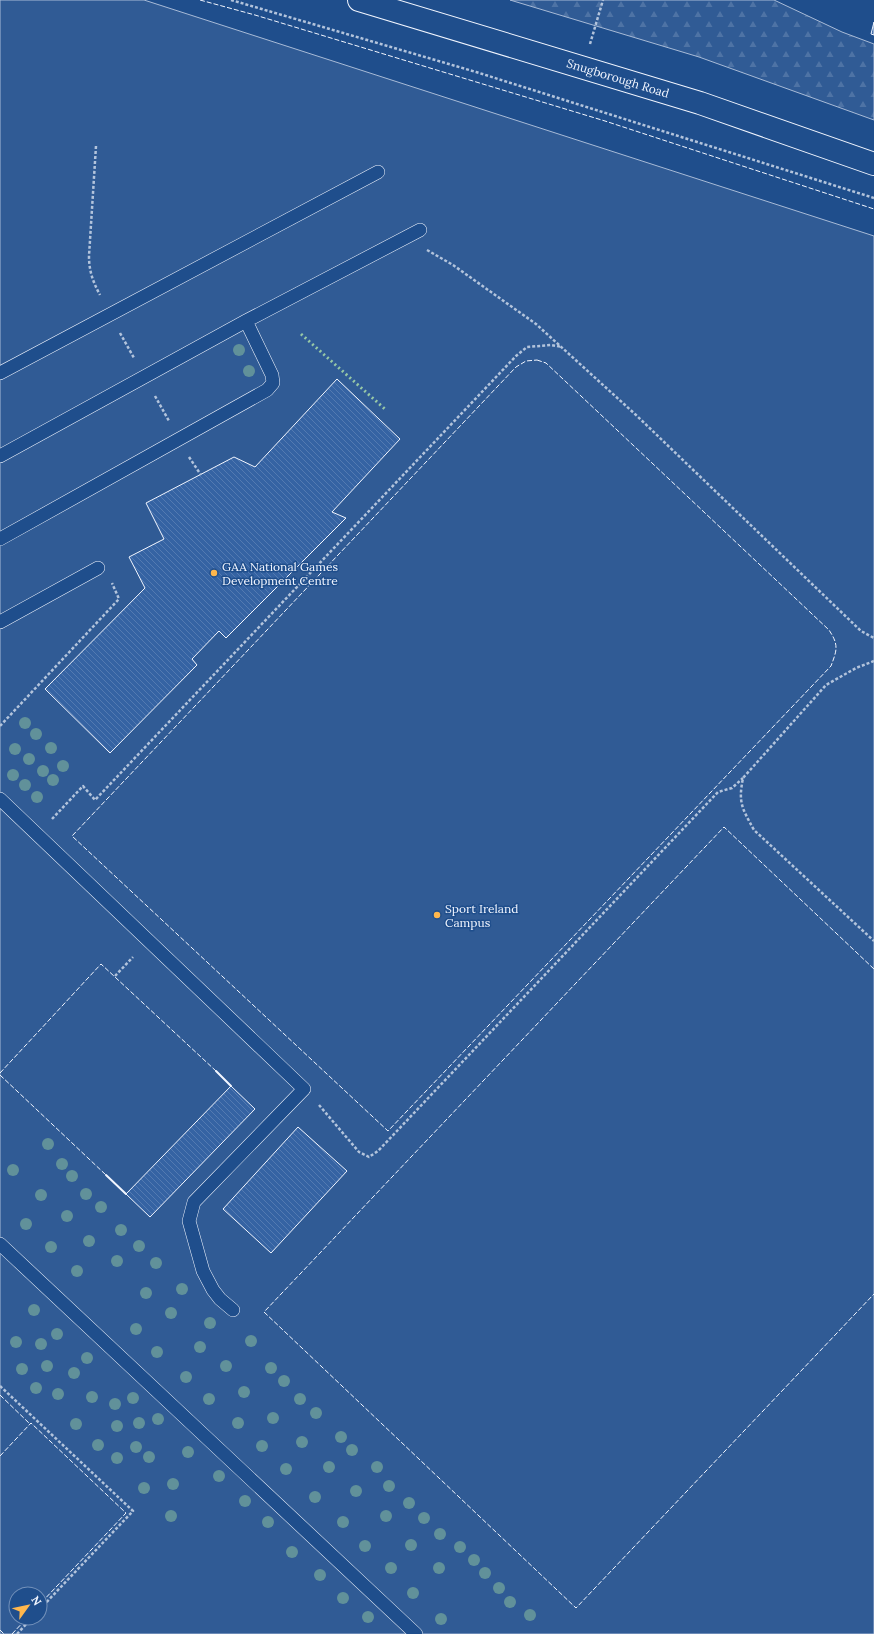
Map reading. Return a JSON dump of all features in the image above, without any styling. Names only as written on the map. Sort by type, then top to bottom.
[{"type":"main road","name":"Snugborough Road","points":[[359,0],[700,103],[874,164]]},
{"type":"lane","points":[[0,373],[378,172]]},
{"type":"lane","points":[[0,456],[246,321],[420,230]]},
{"type":"lane","points":[[0,540],[267,390],[273,383],[272,375],[246,321]]},
{"type":"lane","points":[[0,622],[98,568]]},
{"type":"lane","points":[[0,799],[304,1088],[194,1202],[189,1221],[203,1270],[213,1290],[220,1299],[234,1310]]},
{"type":"lane","points":[[0,1244],[416,1634]]},
{"type":"path","points":[[231,0],[476,72],[874,198]]},
{"type":"path","points":[[583,67],[603,0]]},
{"type":"path","points":[[407,237],[434,255],[453,265],[536,324],[636,415],[860,631],[874,638]]},
{"type":"path","points":[[37,834],[83,786],[95,800],[516,356],[526,347],[546,344],[562,347]]},
{"type":"path","points":[[0,726],[119,599],[103,565],[98,568]]},
{"type":"path","points":[[304,1088],[359,1152],[369,1157],[378,1151],[718,792],[732,788],[743,778],[826,685],[856,668],[874,661]]},
{"type":"path","points":[[743,778],[740,794],[741,802],[754,830],[874,941]]},
{"type":"path","points":[[114,976],[149,940]]},
{"type":"path","points":[[0,1386],[133,1511],[48,1601]]},
{"type":"path","points":[[16,1634],[24,1626]]},
{"type":"green space","points":[[510,0],[774,0],[842,32],[874,44],[874,120],[699,57]]},
{"type":"shaded area","name":"Sport Ireland Campus","points":[[0,0],[144,0],[874,236],[874,1634],[0,1634]]},
{"type":"building","points":[[874,22],[874,35],[871,34]]},
{"type":"building","name":"GAA National Games Development Centre","points":[[337,379],[400,439],[332,512],[346,518],[226,638],[219,631],[192,659],[197,665],[110,753],[45,689],[145,588],[129,557],[164,539],[146,503],[234,457],[255,467]]},
{"type":"building","points":[[231,1086],[255,1109],[150,1217],[126,1194]]},
{"type":"building","points":[[298,1127],[347,1171],[271,1253],[223,1209]]},
{"type":"hedge","points":[[301,334],[386,410]]},
{"type":"fence","points":[[200,0],[255,15],[605,121],[874,209]]},
{"type":"fence","points":[[537,360],[546,363],[829,630],[836,644],[836,652],[831,666],[388,1131],[72,836],[516,367],[526,361],[537,360]]},
{"type":"fence","points":[[874,969],[724,827],[264,1312],[576,1608],[874,1294]]},
{"type":"fence","points":[[0,1073],[101,964],[216,1071]]},
{"type":"fence","points":[[0,1075],[106,1175]]},
{"type":"fence","points":[[0,1395],[30,1424]]},
{"type":"fence","points":[[0,1456],[31,1423],[126,1513],[48,1596]]},
{"type":"fence","points":[[12,1634],[20,1626]]},
{"type":"fence","points":[[0,1630],[4,1634]]},
{"type":"wall","points":[[216,1071],[231,1086]]},
{"type":"wall","points":[[106,1175],[126,1194]]},
{"type":"place","name":"GAA National Games Development Centre","points":[[214,573]]},
{"type":"place","name":"Sport Ireland Campus","points":[[437,915]]}]
